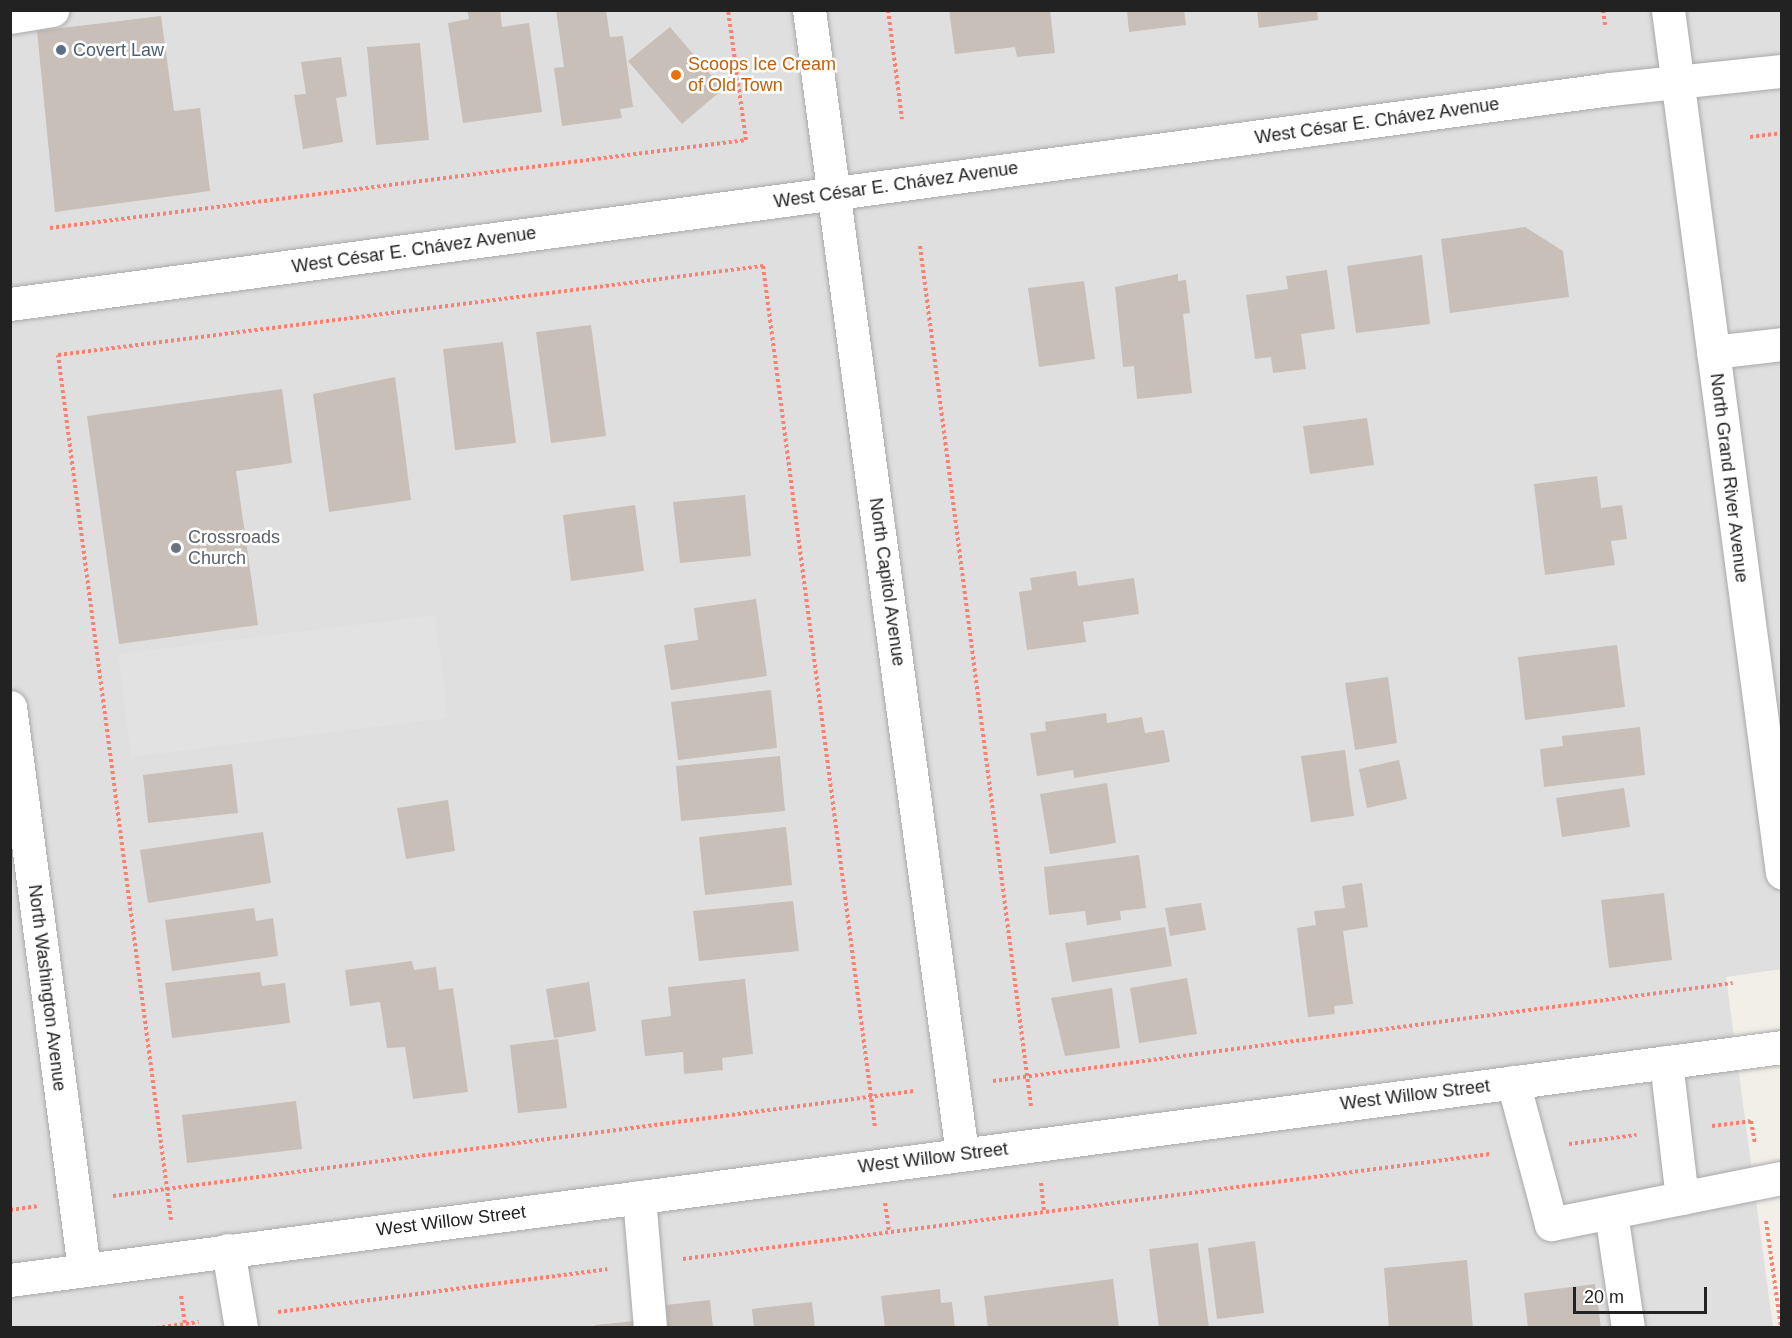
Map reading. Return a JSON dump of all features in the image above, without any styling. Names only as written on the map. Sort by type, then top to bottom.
[{"type":"street","points":[[10,17],[52,10]]},
{"type":"street","name":"North Capitol Avenue","points":[[809,10],[962,1154]]},
{"type":"street","name":"North Grand River Avenue","points":[[1668,10],[1713,352],[1768,672],[1782,873]]},
{"type":"street","name":"West César E. Chávez Avenue","points":[[10,304],[834,193],[1782,71]]},
{"type":"street","points":[[1713,352],[1782,344]]},
{"type":"street","name":"North Washington Avenue","points":[[10,707],[14,765],[84,1269]]},
{"type":"street","name":"West Willow Street","points":[[10,1280],[1782,1047]]},
{"type":"street","points":[[1666,1062],[1682,1198]]},
{"type":"street","points":[[1513,1082],[1533,1148],[1551,1224],[1782,1178]]},
{"type":"street","points":[[639,1197],[650,1328]]},
{"type":"street","points":[[1611,1213],[1628,1328]]},
{"type":"street","points":[[228,1250],[241,1322]]},
{"type":"path","points":[[50,228],[746,140],[729,10]]},
{"type":"path","points":[[888,10],[902,119]]},
{"type":"path","points":[[1603,10],[1605,25]]},
{"type":"path","points":[[1750,137],[1782,133]]},
{"type":"path","points":[[920,246],[1044,1212]]},
{"type":"path","points":[[185,1324],[58,355],[763,266],[889,1232]]},
{"type":"path","points":[[10,1210],[1733,983]]},
{"type":"path","points":[[156,1328],[185,1324],[241,1322],[645,1264],[1751,1121]]},
{"type":"shaded area","points":[[10,11],[1781,11],[1781,969],[1726,977],[1773,1327],[11,1327]]},
{"type":"shaded area","points":[[435,615],[448,718],[131,757],[118,654]]},
{"type":"building","points":[[467,10],[500,10],[502,27],[529,23],[542,112],[463,123],[448,23],[469,19]]},
{"type":"building","points":[[556,10],[606,10],[610,37],[623,36],[633,107],[620,109],[622,118],[562,126],[554,68],[564,67]]},
{"type":"building","points":[[949,10],[1050,10],[1055,53],[1017,57],[1015,47],[955,54]]},
{"type":"building","points":[[1127,10],[1184,10],[1186,25],[1129,32]]},
{"type":"building","points":[[1257,10],[1317,10],[1318,20],[1259,28]]},
{"type":"building","points":[[161,16],[174,111],[200,108],[210,191],[55,212],[37,31]]},
{"type":"building","name":"Scoops Ice Cream of Old Town","points":[[670,27],[723,89],[682,124],[628,61]]},
{"type":"building","points":[[420,43],[429,140],[376,145],[367,47]]},
{"type":"building","points":[[341,57],[347,96],[336,98],[343,142],[303,149],[294,95],[306,94],[301,62]]},
{"type":"building","points":[[1525,227],[1563,251],[1569,297],[1450,313],[1441,239]]},
{"type":"building","points":[[1422,255],[1430,324],[1356,333],[1347,266]]},
{"type":"building","points":[[1327,270],[1335,329],[1301,334],[1306,369],[1273,373],[1271,357],[1255,359],[1246,295],[1288,289],[1286,276]]},
{"type":"building","points":[[1178,274],[1178,281],[1186,280],[1190,313],[1183,314],[1192,393],[1137,399],[1134,366],[1123,367],[1115,287]]},
{"type":"building","points":[[1084,281],[1095,359],[1039,367],[1028,288]]},
{"type":"building","points":[[591,325],[606,436],[551,443],[536,332]]},
{"type":"building","points":[[503,342],[516,443],[455,450],[443,349]]},
{"type":"building","points":[[395,377],[411,500],[329,512],[313,394]]},
{"type":"building","name":"Crossroads Church","points":[[282,389],[292,463],[236,471],[258,625],[119,644],[87,416]]},
{"type":"building","points":[[1367,418],[1374,465],[1310,474],[1303,426]]},
{"type":"building","points":[[1597,476],[1601,508],[1622,505],[1627,539],[1611,541],[1615,565],[1545,575],[1534,484]]},
{"type":"building","points":[[745,495],[751,556],[680,563],[673,502]]},
{"type":"building","points":[[635,505],[644,571],[571,581],[563,515]]},
{"type":"building","points":[[1076,571],[1078,586],[1134,578],[1139,614],[1083,622],[1086,642],[1027,650],[1019,592],[1032,590],[1030,578]]},
{"type":"building","points":[[756,599],[767,676],[671,690],[664,645],[698,640],[694,608]]},
{"type":"building","points":[[1617,645],[1625,707],[1525,720],[1518,657]]},
{"type":"building","points":[[1388,677],[1397,743],[1355,750],[1345,683]]},
{"type":"building","points":[[771,690],[777,748],[678,760],[671,702]]},
{"type":"building","points":[[1106,713],[1107,723],[1142,717],[1145,733],[1164,730],[1170,762],[1074,778],[1073,770],[1037,776],[1030,733],[1046,731],[1045,722]]},
{"type":"building","points":[[1640,727],[1645,775],[1544,787],[1540,749],[1563,746],[1562,736]]},
{"type":"building","points":[[1345,750],[1354,816],[1311,822],[1301,756]]},
{"type":"building","points":[[780,756],[785,811],[681,821],[676,766]]},
{"type":"building","points":[[1399,760],[1407,799],[1367,808],[1359,769]]},
{"type":"building","points":[[232,764],[238,813],[148,823],[143,775]]},
{"type":"building","points":[[1107,783],[1116,843],[1050,854],[1040,794]]},
{"type":"building","points":[[1624,788],[1630,827],[1562,837],[1556,798]]},
{"type":"building","points":[[448,800],[455,851],[406,859],[397,808]]},
{"type":"building","points":[[786,827],[792,885],[705,895],[699,837]]},
{"type":"building","points":[[263,832],[271,883],[148,903],[140,850]]},
{"type":"building","points":[[1139,855],[1146,908],[1120,911],[1121,920],[1087,925],[1085,911],[1049,915],[1044,867]]},
{"type":"building","points":[[1362,883],[1368,927],[1343,931],[1353,1004],[1334,1006],[1335,1014],[1308,1017],[1297,928],[1316,925],[1314,911],[1345,908],[1342,886]]},
{"type":"building","points":[[1664,893],[1672,960],[1609,968],[1601,900]]},
{"type":"building","points":[[793,901],[799,951],[699,961],[693,911]]},
{"type":"building","points":[[1201,903],[1206,930],[1170,936],[1165,908]]},
{"type":"building","points":[[254,908],[256,921],[273,918],[278,956],[172,971],[165,920]]},
{"type":"building","points":[[1165,927],[1172,966],[1072,982],[1065,943]]},
{"type":"building","points":[[412,961],[414,970],[436,967],[439,990],[453,988],[468,1092],[413,1099],[405,1047],[387,1048],[380,1002],[350,1006],[345,970]]},
{"type":"building","points":[[260,972],[262,986],[285,983],[290,1023],[172,1038],[165,983]]},
{"type":"building","points":[[1187,978],[1197,1034],[1139,1043],[1130,988]]},
{"type":"building","points":[[745,979],[753,1054],[722,1058],[723,1070],[684,1074],[683,1052],[645,1056],[641,1020],[671,1016],[668,987]]},
{"type":"building","points":[[589,982],[596,1031],[554,1038],[546,989]]},
{"type":"building","points":[[1112,988],[1120,1048],[1065,1056],[1051,998]]},
{"type":"building","points":[[558,1039],[567,1108],[518,1113],[510,1045]]},
{"type":"building","points":[[296,1101],[302,1149],[187,1163],[182,1115]]},
{"type":"building","points":[[1255,1241],[1264,1313],[1217,1319],[1208,1248]]},
{"type":"building","points":[[1198,1243],[1209,1328],[1159,1328],[1149,1249]]},
{"type":"building","points":[[1467,1260],[1473,1328],[1389,1328],[1384,1268]]},
{"type":"building","points":[[1113,1279],[1119,1328],[988,1328],[984,1296]]},
{"type":"building","points":[[1595,1284],[1601,1328],[1528,1328],[1524,1293]]},
{"type":"building","points":[[940,1289],[941,1303],[952,1302],[955,1328],[885,1328],[881,1296]]},
{"type":"building","points":[[710,1300],[713,1328],[668,1328],[666,1305]]},
{"type":"building","points":[[812,1302],[815,1328],[754,1328],[752,1309]]},
{"type":"building","points":[[636,1321],[636,1328],[596,1328],[595,1325]]},
{"type":"place","name":"Covert Law","points":[[61,50]]},
{"type":"place","name":"Scoops Ice Cream of Old Town","points":[[676,75]]},
{"type":"place","name":"Crossroads Church","points":[[176,548]]}]
